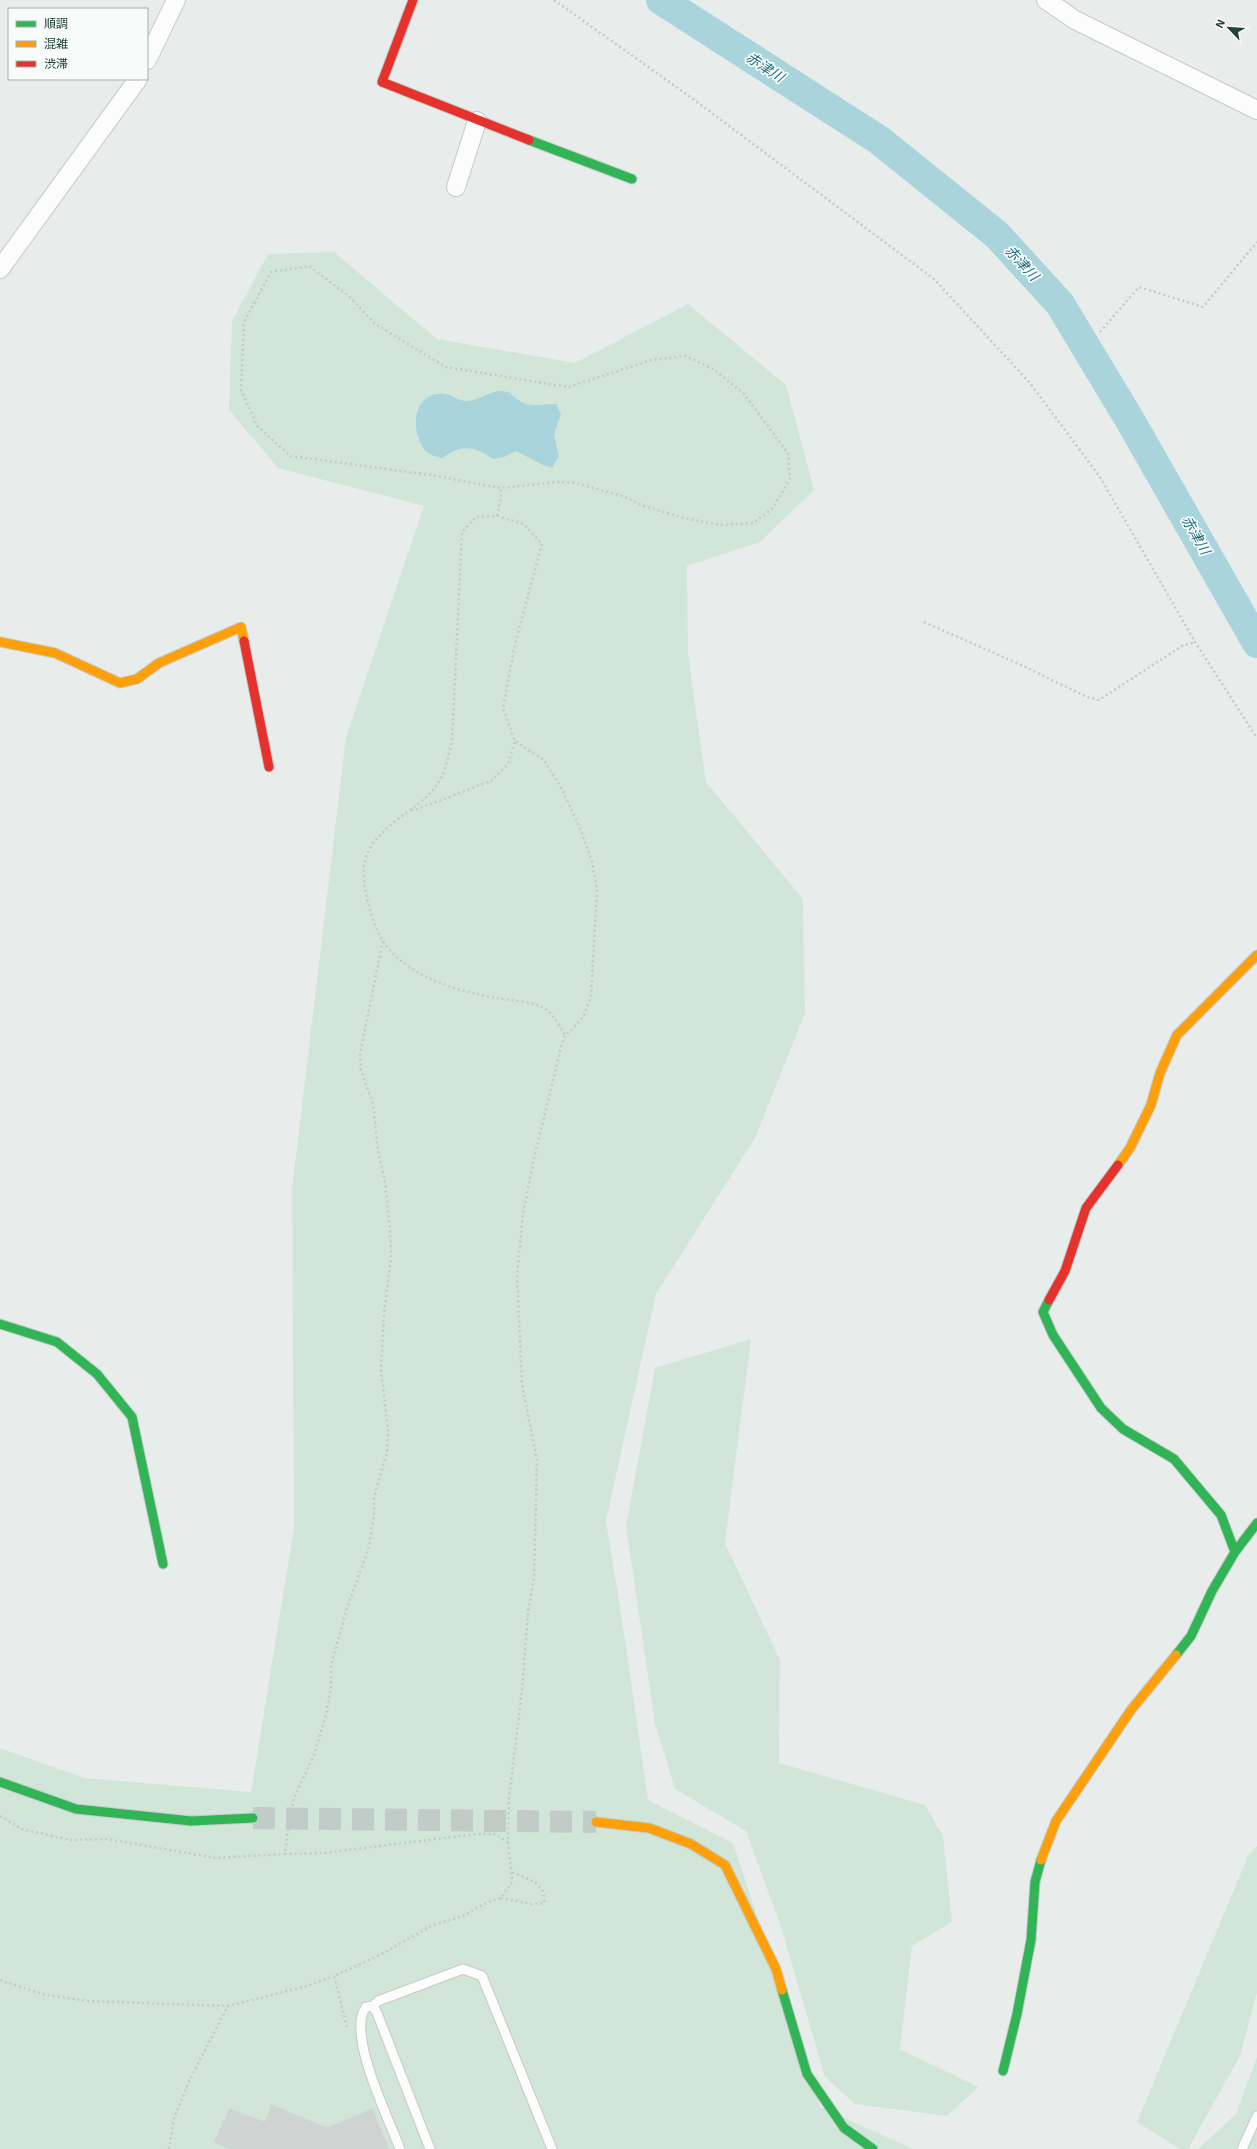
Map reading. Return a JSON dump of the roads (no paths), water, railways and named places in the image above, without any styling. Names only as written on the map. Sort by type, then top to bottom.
[{"type":"street","points":[[148,58],[176,0]]},
{"type":"street","points":[[413,0],[382,82],[477,121],[632,179]]},
{"type":"street","points":[[1046,0],[1075,20],[1257,110]]},
{"type":"street","points":[[0,269],[137,80]]},
{"type":"street","points":[[456,187],[477,121]]},
{"type":"street","points":[[0,642],[55,653],[120,683],[137,679],[159,663],[241,627],[269,767]]},
{"type":"street","points":[[1235,1552],[1221,1515],[1174,1459],[1123,1429],[1101,1408],[1053,1335],[1042,1312],[1065,1271],[1086,1208],[1130,1148],[1151,1105],[1160,1073],[1177,1035],[1234,980],[1257,955]]},
{"type":"street","points":[[0,1324],[57,1342],[97,1374],[132,1417],[163,1564]]},
{"type":"street","points":[[1003,2071],[1017,2014],[1018,2002],[1031,1940],[1035,1882],[1039,1865],[1056,1821],[1131,1710],[1191,1636],[1212,1591],[1235,1552],[1257,1523]]},
{"type":"street","points":[[0,1782],[76,1809],[191,1821],[253,1818]]},
{"type":"street","points":[[596,1822],[649,1828],[691,1844],[725,1865],[776,1969],[807,2074],[844,2128],[872,2149]]},
{"type":"lane","points":[[400,2149],[363,2053],[360,2029],[361,2013],[366,2007],[373,2006],[378,2001],[463,1969],[482,1976],[552,2149]]},
{"type":"lane","points":[[373,2006],[430,2149]]},
{"type":"lane","points":[[1242,2149],[1257,2116]]},
{"type":"water","points":[[498,391],[509,392],[515,398],[526,404],[556,404],[561,414],[554,435],[559,456],[552,468],[516,451],[504,457],[493,459],[480,451],[468,448],[456,450],[443,458],[434,456],[424,449],[418,436],[416,421],[420,406],[429,396],[445,394],[468,401]]},
{"type":"waterway","name":"赤津川","points":[[661,0],[879,140],[997,235],[1060,304],[1131,422],[1257,643]]},
{"type":"tunnel","points":[[253,1818],[596,1822]]}]
